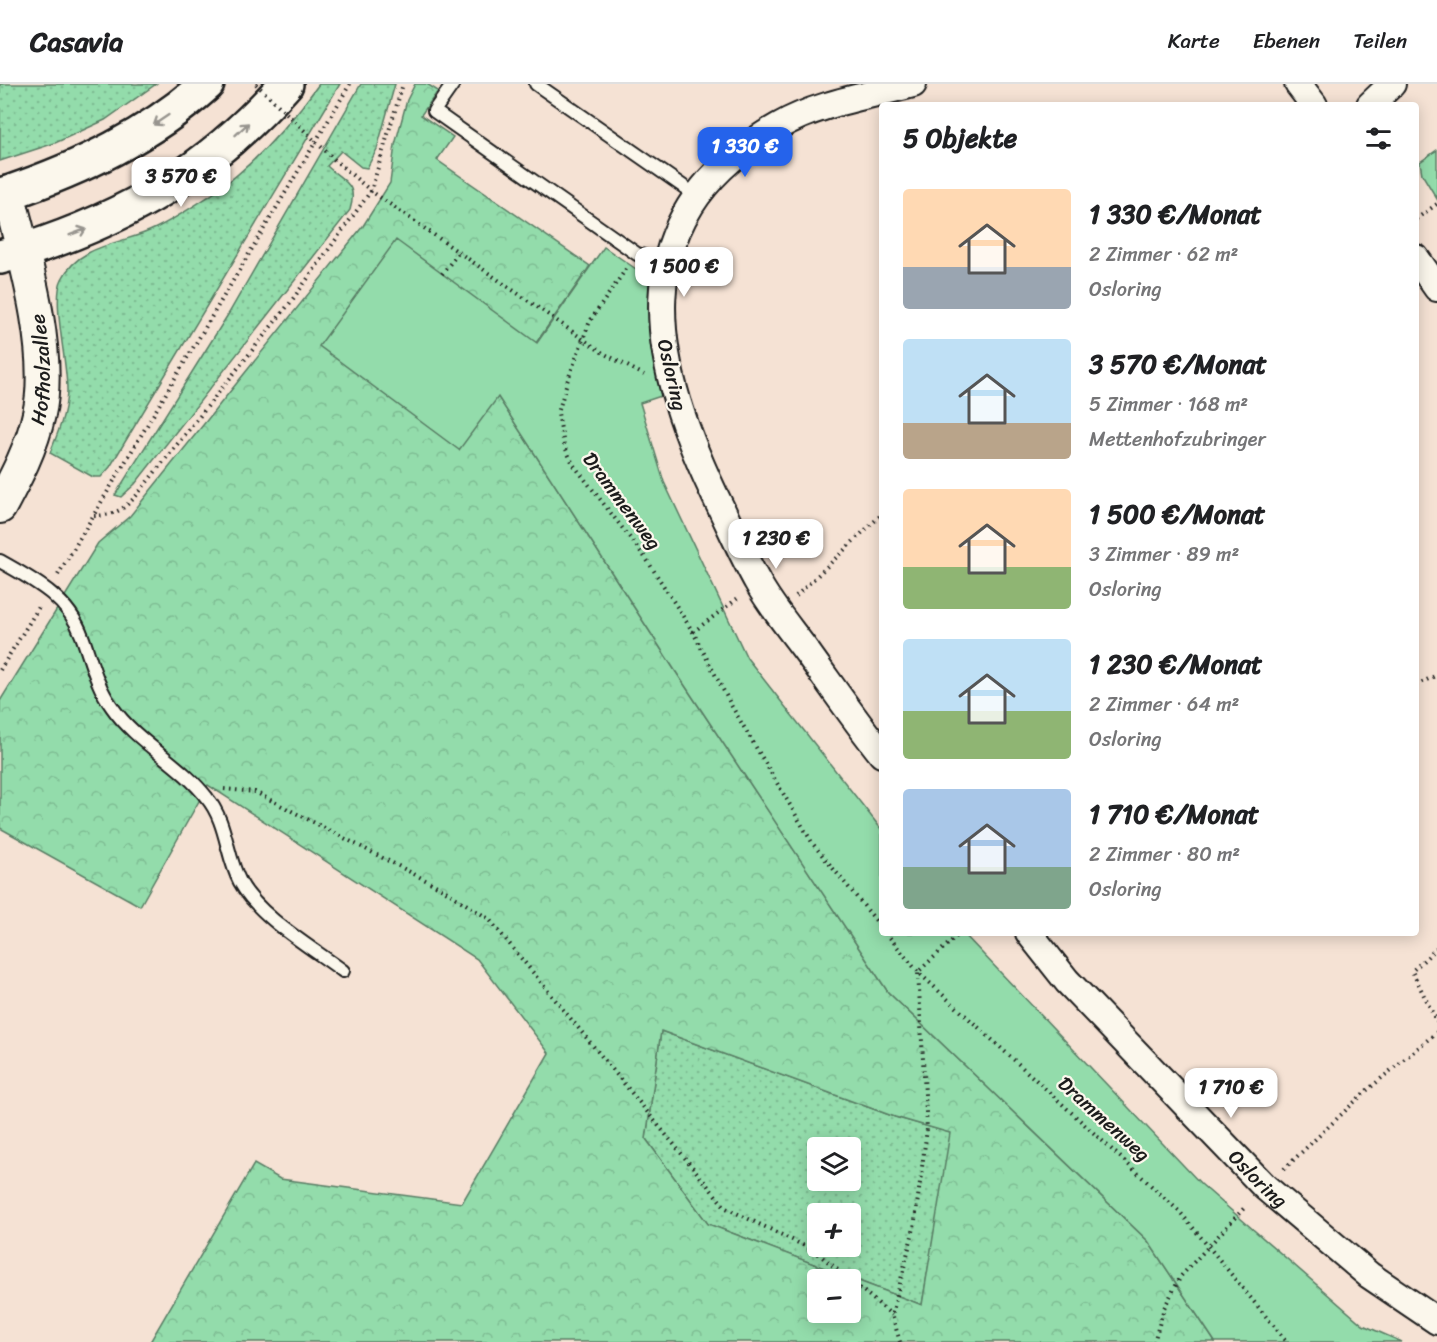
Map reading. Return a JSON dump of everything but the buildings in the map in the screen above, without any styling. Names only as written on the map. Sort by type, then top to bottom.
[{"type":"main road","points":[[4,194],[54,177],[104,154],[164,119],[207,84]]},
{"type":"main road","points":[[12,254],[115,217],[172,184],[238,133],[286,84]]},
{"type":"street","name":"Osloring","points":[[879,749],[778,614],[758,583],[708,481],[680,415],[671,384],[661,330],[666,262],[697,196],[717,172],[750,145],[780,125],[818,109],[913,84]]},
{"type":"street","points":[[1298,84],[1312,102]]},
{"type":"street","points":[[1373,102],[1392,84]]},
{"type":"street","name":"Hofholzallee","points":[[0,507],[33,436],[42,389],[40,342],[12,254],[4,194]]},
{"type":"street","points":[[1419,262],[1437,288]]},
{"type":"street","name":"Osloring","points":[[1031,936],[1067,981],[1265,1187],[1360,1268],[1437,1321]]},
{"type":"lane","points":[[453,84],[434,111],[637,254],[666,262]]},
{"type":"lane","points":[[536,84],[697,196]]},
{"type":"lane","points":[[0,561],[49,590],[70,613],[81,634],[102,691],[111,706],[141,740],[207,798],[220,820],[240,883],[251,898],[268,914],[343,971]]},
{"type":"path","points":[[256,84],[338,163],[372,191],[624,366],[671,384]]},
{"type":"path","points":[[0,670],[350,84]]},
{"type":"path","points":[[94,516],[113,515],[123,510],[136,496],[290,303],[372,191],[403,84]]},
{"type":"path","points":[[1419,217],[1437,204]]},
{"type":"path","points":[[442,274],[459,252]]},
{"type":"path","name":"Drammenweg","points":[[584,340],[558,413],[564,445],[573,464],[647,560],[693,632],[730,705],[813,844],[879,924]]},
{"type":"path","points":[[778,614],[879,517]]},
{"type":"path","points":[[693,632],[758,583]]},
{"type":"path","points":[[1419,684],[1437,675]]},
{"type":"path","points":[[207,798],[220,789],[232,787],[255,792],[441,888],[489,919],[726,1208],[815,1251],[837,1269]]},
{"type":"path","name":"Drammenweg","points":[[888,936],[918,972],[1141,1173],[1180,1212],[1287,1342]]},
{"type":"path","points":[[900,1342],[892,1315],[914,1228],[927,1129],[918,972],[957,936]]},
{"type":"path","points":[[1437,948],[1412,971],[1437,1022]]},
{"type":"path","points":[[1154,1342],[1164,1308],[1181,1276],[1208,1245],[1365,1092],[1437,1032]]},
{"type":"path","points":[[861,1289],[892,1315]]},
{"type":"green space","points":[[0,84],[156,84],[105,120],[55,143],[0,161]]},
{"type":"green space","points":[[319,84],[340,84],[110,467],[101,477],[93,477],[50,453],[61,423],[67,392],[58,302],[62,279],[70,267],[91,251],[144,233],[211,195],[242,171],[270,144]]},
{"type":"green space","points":[[361,84],[395,84],[377,149],[367,168],[361,167],[341,151],[327,166],[351,189],[350,210],[135,484],[121,497],[115,495],[229,313]]},
{"type":"green space","points":[[415,84],[427,84],[438,91],[421,115],[453,137],[437,160],[590,266],[498,397],[674,669],[888,992],[1148,1241],[1215,1342],[150,1342],[254,1164],[280,1179],[462,1203],[549,1053],[477,959],[208,785],[140,906],[0,828],[0,701],[98,543],[130,516],[363,226],[390,183],[395,145],[407,100]]},
{"type":"green space","points":[[1437,150],[1437,199],[1422,174],[1420,162]]},
{"type":"green space","points":[[396,240],[537,343],[604,247],[652,280],[650,324],[661,396],[640,403],[664,482],[747,658],[879,826],[879,936],[966,936],[1201,1184],[1363,1325],[1402,1342],[1215,1342],[1148,1241],[888,992],[674,669],[498,397],[459,450],[319,346]]},
{"type":"green space","points":[[661,1031],[895,1117],[951,1133],[922,1305],[861,1282],[861,1269],[827,1269],[708,1224],[646,1139]]}]
